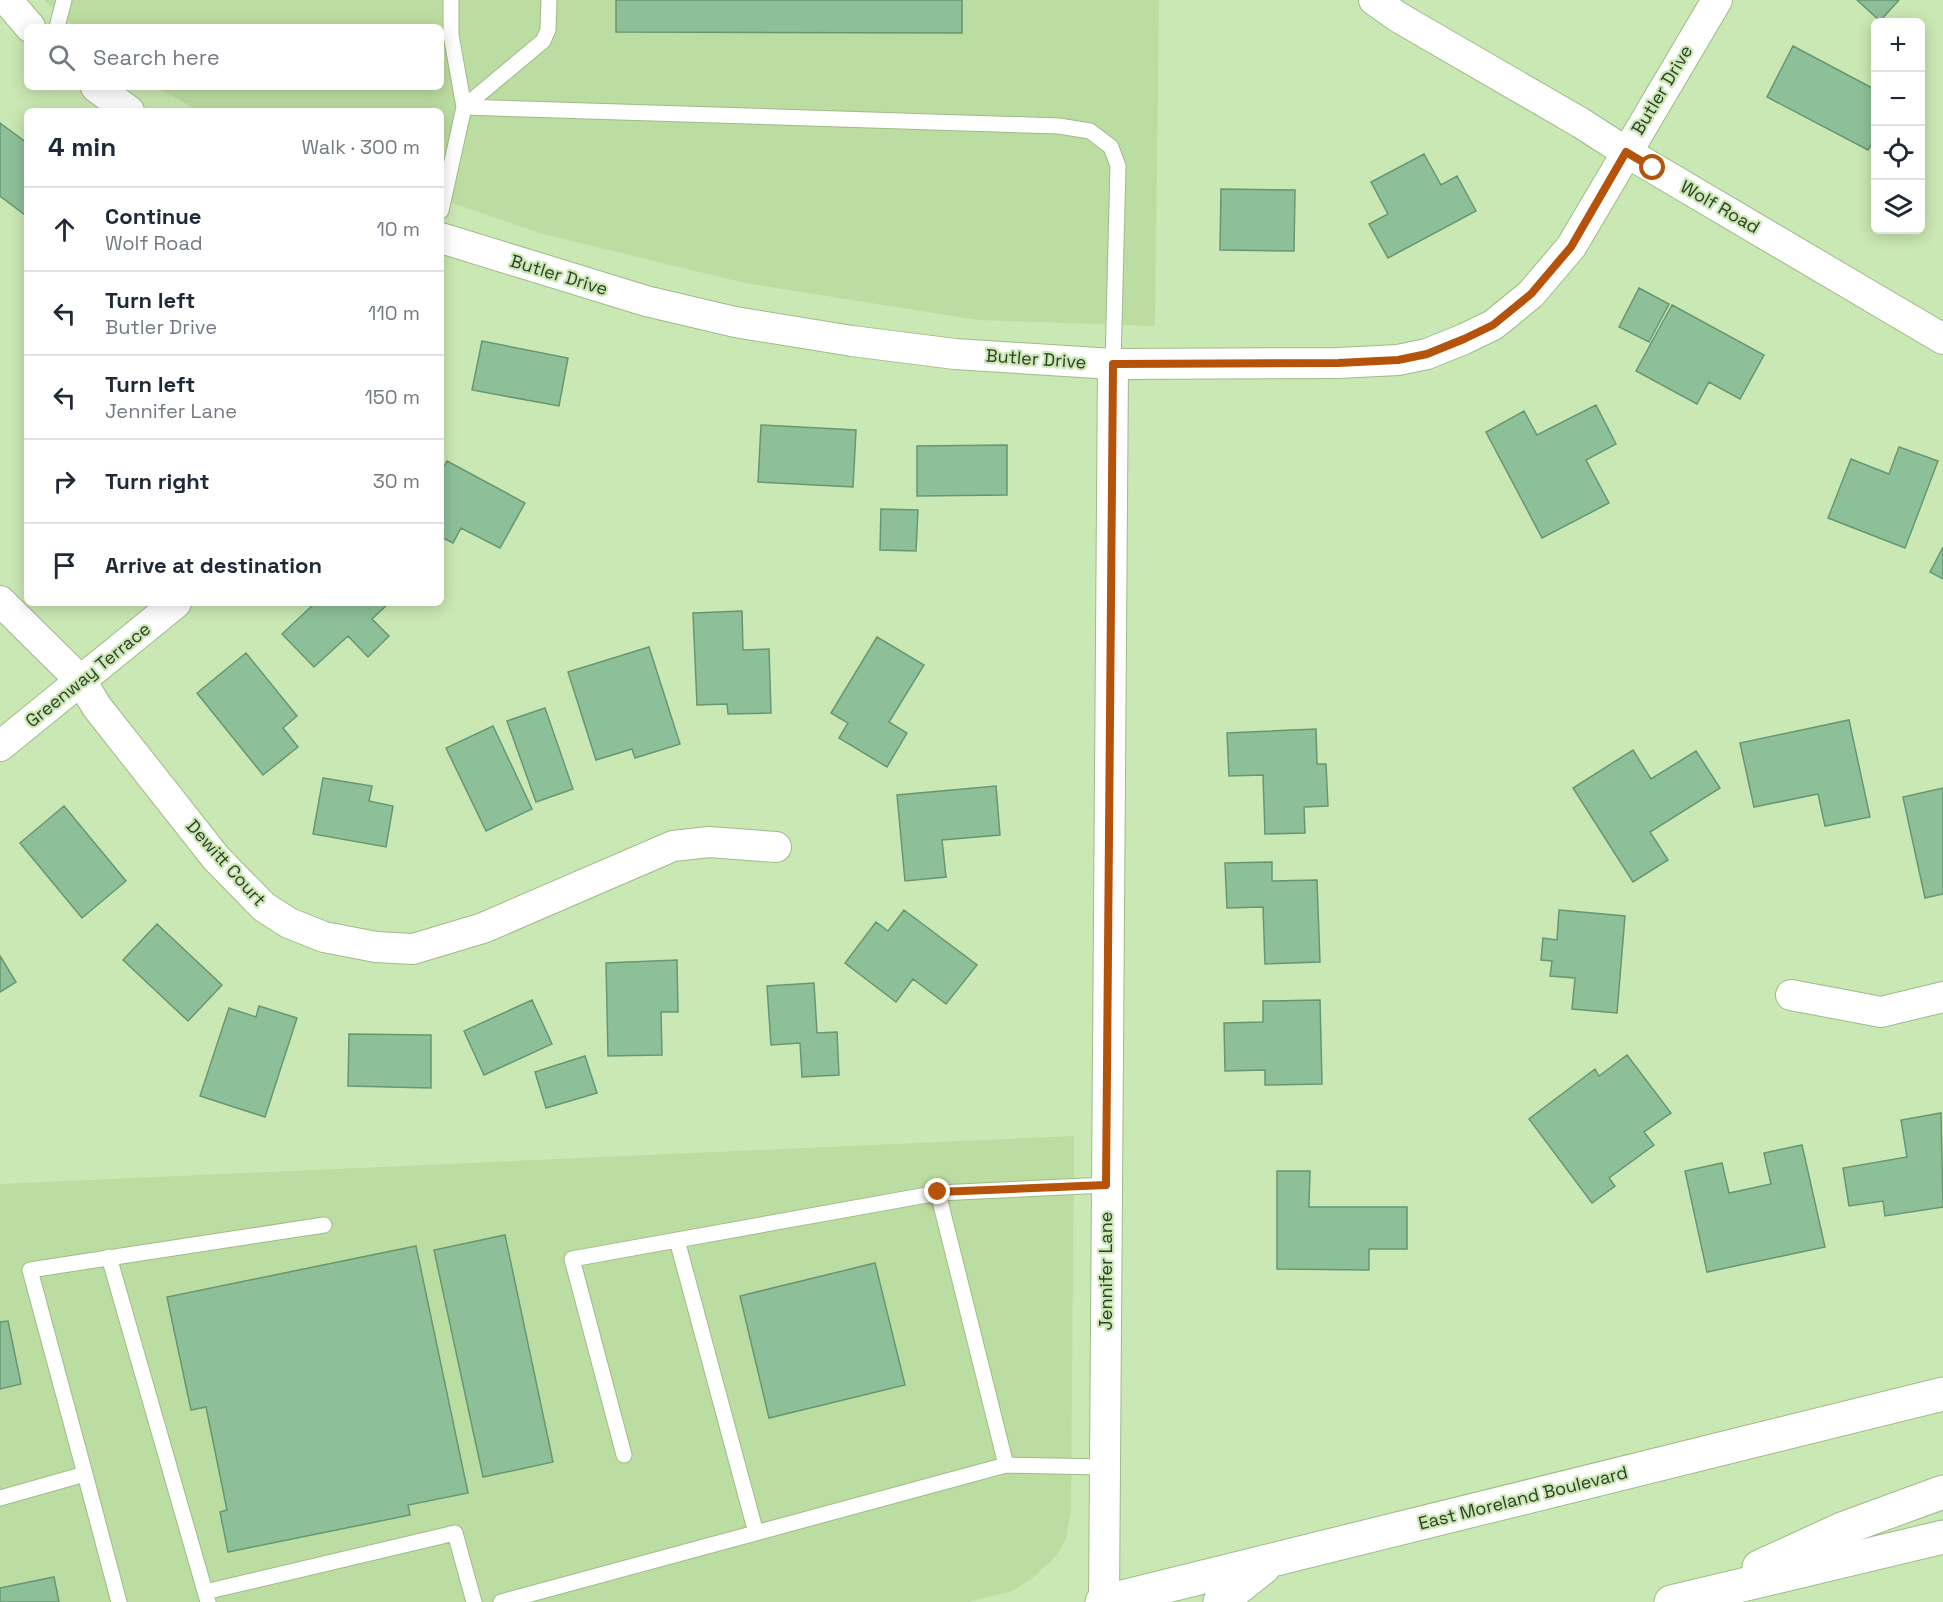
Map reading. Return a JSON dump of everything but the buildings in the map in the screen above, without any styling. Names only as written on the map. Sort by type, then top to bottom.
[{"type":"main road","name":"East Moreland Boulevard","points":[[1103,1602],[1943,1394]]},
{"type":"main road","points":[[1683,1599],[1842,1529],[1943,1492]]},
{"type":"main road","points":[[1683,1599],[1943,1538]]},
{"type":"main road","points":[[1220,1602],[1273,1560]]},
{"type":"street","points":[[7,0],[27,24]]},
{"type":"street","name":"Wolf Road","points":[[1374,0],[1398,17],[1581,123],[1626,152],[1943,339]]},
{"type":"street","name":"Butler Drive","points":[[444,239],[646,301],[735,322],[852,341],[955,354],[1113,364],[1338,363],[1398,360],[1427,354],[1493,325],[1531,294],[1571,247],[1716,0]]},
{"type":"street","points":[[100,90],[125,108]]},
{"type":"street","name":"Jennifer Lane","points":[[1103,1602],[1113,364]]},
{"type":"street","name":"Dewitt Court","points":[[0,601],[81,681],[97,707],[216,858],[264,907],[289,923],[324,937],[376,947],[413,949],[483,928],[673,846],[709,842],[776,847]]},
{"type":"street","name":"Greenway Terrace","points":[[0,746],[172,606]]},
{"type":"street","points":[[1791,995],[1881,1012],[1943,997]]},
{"type":"lane","points":[[58,24],[64,0]]},
{"type":"lane","points":[[444,197],[464,107],[451,35],[451,0]]},
{"type":"lane","points":[[464,107],[543,41],[548,30],[549,0]]},
{"type":"lane","points":[[464,107],[1059,126],[1090,131],[1111,147],[1118,166],[1113,364]]},
{"type":"lane","points":[[624,1455],[572,1259],[938,1192],[1106,1185]]},
{"type":"lane","points":[[938,1192],[1006,1465]]},
{"type":"lane","points":[[119,1602],[30,1270],[324,1225]]},
{"type":"lane","points":[[677,1240],[756,1533]]},
{"type":"lane","points":[[110,1257],[207,1597],[455,1533],[474,1602]]},
{"type":"lane","points":[[501,1602],[1006,1465],[1104,1467]]},
{"type":"lane","points":[[0,1498],[86,1474]]},
{"type":"shaded area","points":[[44,0],[1159,0],[1155,326],[978,320],[745,283],[543,234],[444,200],[444,108],[194,108],[161,90],[444,90],[444,24],[72,24]]},
{"type":"shaded area","points":[[1074,1136],[1071,1511],[1066,1538],[1057,1555],[1034,1577],[1012,1591],[968,1602],[0,1602],[0,1184]]},
{"type":"route","points":[[938,1192],[1106,1185],[1113,364],[1338,363],[1398,360],[1427,354],[1493,325],[1531,294],[1571,247],[1626,152],[1653,168]]}]
